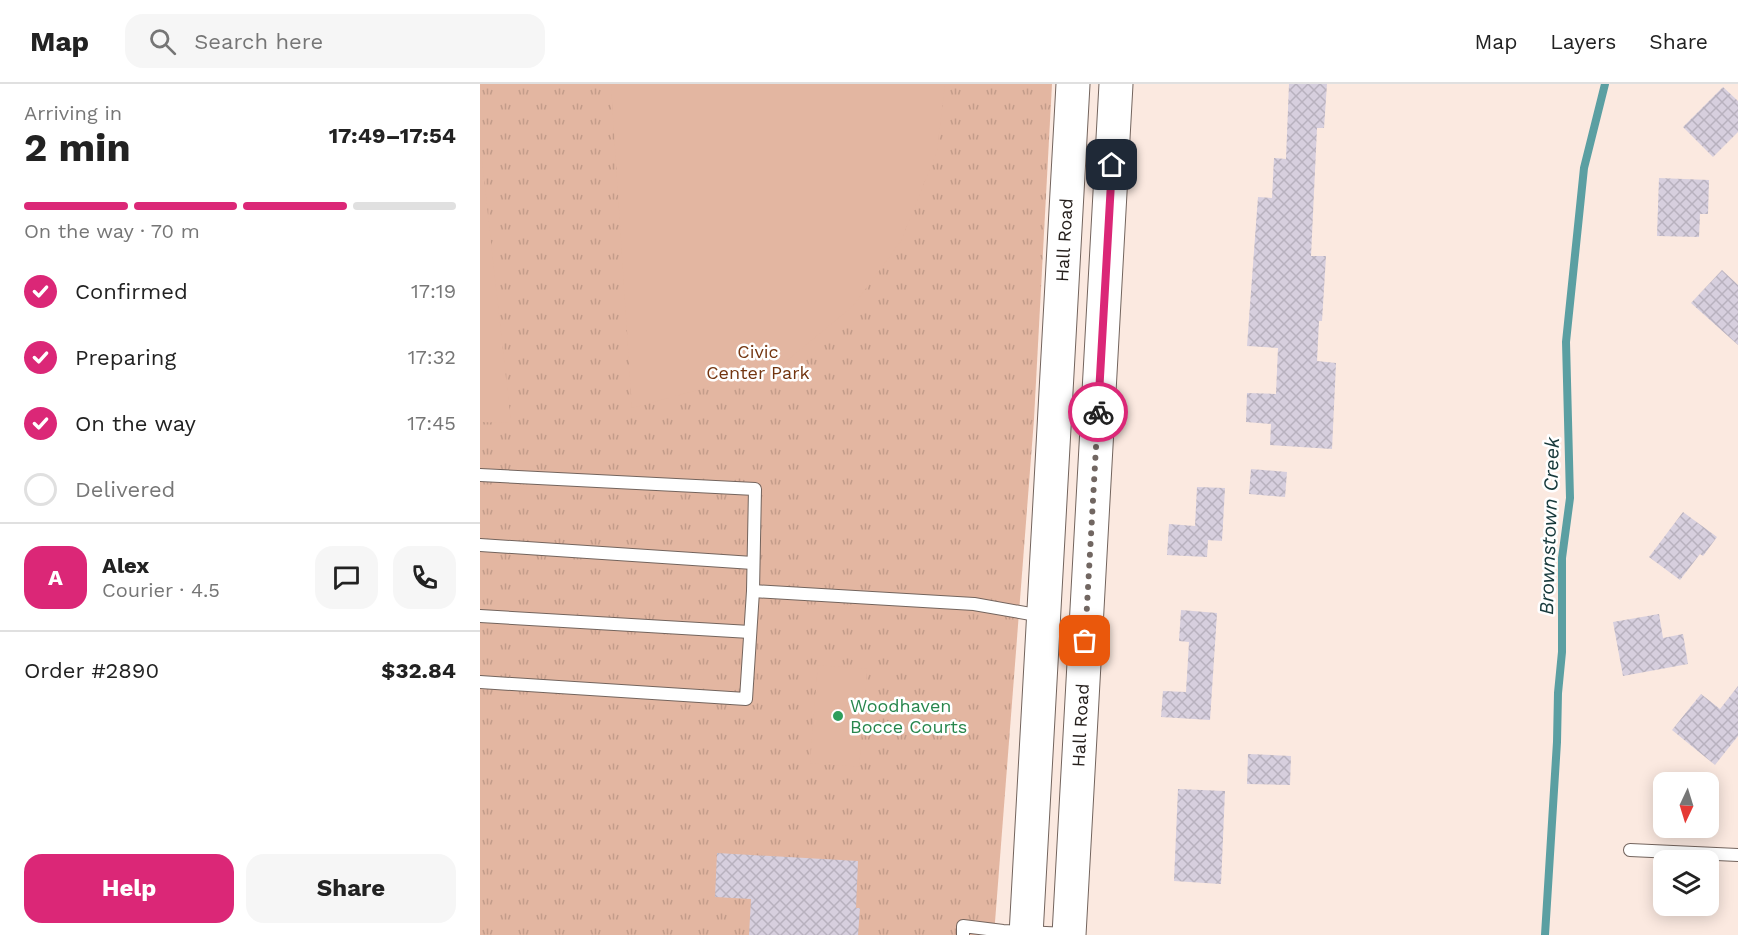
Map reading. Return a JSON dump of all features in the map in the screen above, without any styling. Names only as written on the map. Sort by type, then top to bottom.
[{"type":"street","points":[[1073,89],[1116,90]]},
{"type":"street","name":"Hall Road","points":[[1026,933],[1073,89]]},
{"type":"street","name":"Hall Road","points":[[1069,935],[1116,90]]},
{"type":"street","points":[[1044,616],[1086,619]]},
{"type":"lane","points":[[480,475],[755,489],[753,591],[746,699],[480,682]]},
{"type":"lane","points":[[480,545],[753,563]]},
{"type":"lane","points":[[753,591],[974,604],[1044,616]]},
{"type":"lane","points":[[480,616],[750,632]]},
{"type":"lane","points":[[1630,850],[1738,855]]},
{"type":"lane","points":[[963,935],[963,926],[1069,935]]},
{"type":"green space","name":"Civic Center Park","points":[[480,84],[1052,84],[1034,419],[994,935],[480,935]]},
{"type":"green space","points":[[611,84],[945,84],[937,151],[901,241],[853,306],[778,368],[632,408]]},
{"type":"green space","points":[[480,143],[511,423],[480,422]]},
{"type":"green space","name":"Woodhaven Bocce Courts","points":[[818,665],[867,669],[859,767],[810,763]]},
{"type":"building","points":[[1289,84],[1327,84],[1324,128],[1317,128],[1311,256],[1326,256],[1317,361],[1336,363],[1332,449],[1270,445],[1271,424],[1246,422],[1247,393],[1276,394],[1278,348],[1247,346],[1258,197],[1272,198],[1274,158],[1286,159]]},
{"type":"building","points":[[1723,87],[1738,101],[1738,132],[1713,157],[1683,127]]},
{"type":"building","points":[[1659,178],[1709,180],[1708,214],[1700,214],[1699,237],[1657,236]]},
{"type":"building","points":[[1722,270],[1738,285],[1738,345],[1691,303]]},
{"type":"building","points":[[1251,469],[1287,472],[1285,497],[1249,494]]},
{"type":"building","points":[[1197,487],[1225,488],[1222,541],[1208,540],[1207,557],[1167,555],[1169,524],[1195,526]]},
{"type":"building","points":[[1683,512],[1717,537],[1680,580],[1649,557]]},
{"type":"building","points":[[1181,610],[1217,613],[1210,720],[1161,717],[1163,691],[1186,692],[1189,642],[1179,641]]},
{"type":"building","points":[[1659,614],[1663,638],[1683,634],[1688,664],[1623,676],[1613,622]]},
{"type":"building","points":[[1738,686],[1738,736],[1715,765],[1672,730],[1701,694],[1720,709]]},
{"type":"building","points":[[1248,754],[1291,756],[1290,785],[1247,784]]},
{"type":"building","points":[[1178,789],[1225,791],[1221,884],[1174,881]]},
{"type":"building","points":[[717,853],[858,861],[856,908],[860,908],[858,935],[749,935],[751,899],[715,897]]},
{"type":"waterway","name":"Brownstown Creek","points":[[1545,935],[1562,652],[1562,558],[1570,498],[1566,342],[1584,168],[1605,84]]},
{"type":"way so far","points":[[1085,641],[1098,412]]},
{"type":"place","name":"Woodhaven Bocce Courts","points":[[838,716]]},
{"type":"route","points":[[1098,412],[1112,165]]}]
